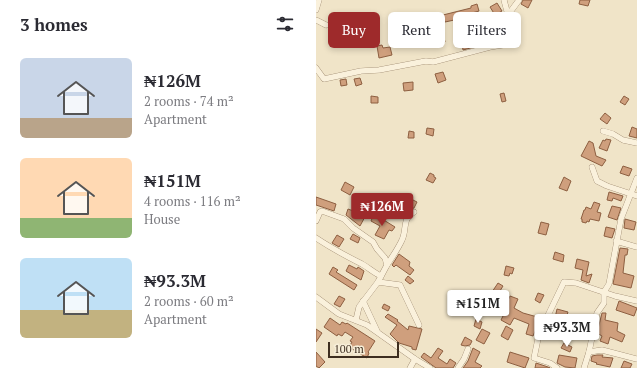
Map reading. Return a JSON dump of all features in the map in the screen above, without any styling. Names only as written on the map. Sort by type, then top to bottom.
[{"type":"street","points":[[316,10],[319,0]]},
{"type":"street","points":[[504,0],[507,12]]},
{"type":"street","points":[[510,12],[519,0]]},
{"type":"street","points":[[316,20],[326,25]]},
{"type":"street","points":[[316,68],[324,79],[361,71],[379,70],[426,61],[433,62],[486,48]]},
{"type":"street","points":[[603,131],[613,134],[623,140],[637,143]]},
{"type":"street","points":[[592,168],[598,181],[607,186],[637,196]]},
{"type":"street","points":[[584,368],[590,352],[597,313],[604,303],[604,292],[609,284],[621,219],[637,178]]},
{"type":"street","points":[[316,221],[320,212],[322,211],[344,219],[373,242],[385,258],[387,265]]},
{"type":"street","points":[[356,320],[359,307],[380,279],[403,239],[408,215],[414,212]]},
{"type":"street","points":[[316,238],[329,247],[364,265],[380,279],[400,285],[419,325]]},
{"type":"street","points":[[616,241],[637,247]]},
{"type":"street","points":[[557,368],[550,363],[534,358],[539,334],[564,282],[576,283],[615,296],[637,301]]},
{"type":"street","points":[[609,284],[615,296]]},
{"type":"street","points":[[316,297],[339,314],[367,325],[430,368]]},
{"type":"street","points":[[363,301],[377,333]]},
{"type":"street","points":[[458,368],[468,349]]},
{"type":"street","points":[[590,352],[602,350],[637,359]]},
{"type":"street","points":[[410,368],[415,359]]},
{"type":"building","points":[[523,0],[532,0],[528,8],[521,4]]},
{"type":"building","points":[[580,0],[590,0],[588,6],[579,4]]},
{"type":"building","points":[[497,3],[502,11],[493,12],[490,7]]},
{"type":"building","points":[[477,4],[479,11],[455,12],[471,8],[471,6]]},
{"type":"building","points":[[453,12],[453,20],[445,22],[445,14]]},
{"type":"building","points":[[380,45],[382,45],[383,48],[390,48],[392,55],[379,58],[377,48],[380,48]]},
{"type":"building","points":[[443,72],[446,80],[438,83],[435,74]]},
{"type":"building","points":[[360,78],[362,84],[356,86],[354,79]]},
{"type":"building","points":[[346,79],[347,85],[341,86],[340,80]]},
{"type":"building","points":[[413,82],[413,90],[404,91],[403,83]]},
{"type":"building","points":[[504,93],[506,101],[502,102],[500,94]]},
{"type":"building","points":[[371,96],[378,97],[378,103],[371,103]]},
{"type":"building","points":[[624,96],[629,99],[625,105],[620,102]]},
{"type":"building","points":[[605,113],[611,118],[607,124],[600,119]]},
{"type":"building","points":[[632,127],[637,129],[637,138],[629,136]]},
{"type":"building","points":[[427,128],[434,129],[433,136],[426,134]]},
{"type":"building","points":[[409,131],[414,132],[414,138],[408,138]]},
{"type":"building","points":[[606,139],[611,140],[607,151],[599,148],[603,140],[605,141]]},
{"type":"building","points":[[589,141],[593,143],[596,156],[606,160],[602,166],[581,156]]},
{"type":"building","points":[[623,166],[632,169],[629,176],[620,173]]},
{"type":"building","points":[[430,173],[436,178],[433,183],[426,180]]},
{"type":"building","points":[[564,177],[571,181],[567,191],[559,188]]},
{"type":"building","points":[[345,182],[354,187],[350,195],[341,190]]},
{"type":"building","points":[[609,192],[623,196],[621,201],[613,198],[612,201],[607,200]]},
{"type":"building","points":[[316,197],[336,204],[334,211],[316,205]]},
{"type":"building","points":[[411,199],[417,202],[414,208],[411,209],[407,206]]},
{"type":"building","points":[[594,202],[600,204],[597,212],[601,213],[599,221],[590,219],[589,222],[582,222],[581,219],[584,210],[586,207],[591,209]]},
{"type":"building","points":[[612,206],[621,208],[617,220],[608,217]]},
{"type":"building","points":[[348,209],[356,212],[355,215],[361,218],[366,212],[367,213],[360,226],[346,215]]},
{"type":"building","points":[[374,214],[395,227],[392,231],[389,230],[384,239],[375,235],[380,226],[371,221]]},
{"type":"building","points":[[625,219],[636,222],[634,230],[624,228]]},
{"type":"building","points":[[541,222],[549,224],[546,235],[538,233]]},
{"type":"building","points":[[606,227],[615,229],[612,238],[604,236]]},
{"type":"building","points":[[353,234],[360,238],[358,243],[350,239]]},
{"type":"building","points":[[337,235],[344,239],[339,247],[332,243]]},
{"type":"building","points":[[620,248],[628,249],[627,255],[625,255],[623,273],[634,276],[631,288],[613,284]]},
{"type":"building","points":[[555,252],[564,255],[563,262],[553,259]]},
{"type":"building","points":[[399,254],[410,262],[409,266],[414,270],[410,275],[396,265],[394,267],[392,265]]},
{"type":"building","points":[[577,259],[589,262],[586,276],[592,274],[589,283],[581,280],[583,270],[575,268]]},
{"type":"building","points":[[349,265],[357,269],[358,267],[364,271],[361,280],[346,271]]},
{"type":"building","points":[[506,266],[514,268],[512,274],[510,273],[509,276],[504,275]]},
{"type":"building","points":[[333,267],[338,270],[336,272],[357,285],[354,290],[329,274]]},
{"type":"building","points":[[408,276],[414,281],[410,284],[405,280]]},
{"type":"building","points":[[498,283],[503,286],[488,313],[480,310],[488,294],[490,295]]},
{"type":"building","points":[[538,293],[544,295],[540,303],[535,300]]},
{"type":"building","points":[[339,296],[345,299],[340,307],[334,304]]},
{"type":"building","points":[[510,296],[518,299],[514,308],[523,313],[541,318],[533,336],[526,334],[529,324],[514,318],[510,325],[501,320],[504,314],[502,313]]},
{"type":"building","points":[[619,301],[637,308],[634,316],[616,310]]},
{"type":"building","points":[[384,304],[390,307],[388,311],[382,308]]},
{"type":"building","points":[[557,309],[568,312],[565,321],[555,318]]},
{"type":"building","points":[[602,313],[606,313],[605,320],[618,323],[617,331],[625,335],[622,342],[610,337],[608,344],[600,341],[602,336],[597,333]]},
{"type":"building","points":[[388,314],[398,320],[397,321],[408,330],[409,326],[422,329],[416,350],[412,349],[412,347],[399,343],[390,334],[397,325],[385,317]]},
{"type":"building","points":[[330,318],[340,325],[342,322],[347,323],[375,341],[368,352],[367,358],[349,347],[352,342],[350,341],[353,337],[345,332],[342,336],[338,334],[337,336],[324,327]]},
{"type":"building","points":[[476,319],[482,322],[480,329],[474,326]]},
{"type":"building","points":[[506,326],[513,330],[508,340],[501,336]]},
{"type":"building","points":[[316,329],[322,333],[316,342]]},
{"type":"building","points":[[482,329],[490,333],[484,344],[476,340]]},
{"type":"building","points":[[465,337],[472,341],[470,345],[461,345]]},
{"type":"building","points":[[564,343],[572,347],[570,352],[561,348]]},
{"type":"building","points":[[438,348],[443,351],[438,358],[447,364],[450,359],[456,363],[453,368],[436,368],[421,357],[424,353],[431,358]]},
{"type":"building","points":[[473,348],[480,352],[475,362],[482,366],[480,368],[463,368],[468,361]]},
{"type":"building","points":[[316,352],[325,362],[319,368],[316,366]]},
{"type":"building","points":[[510,352],[529,358],[525,368],[507,362]]},
{"type":"building","points":[[559,355],[577,358],[575,368],[565,367],[557,363]]},
{"type":"building","points":[[597,355],[613,358],[610,367],[596,364],[597,363],[591,361],[592,356]]},
{"type":"building","points":[[624,361],[632,364],[630,368],[621,368]]},
{"type":"building","points":[[536,363],[548,367],[550,368],[535,368]]}]
